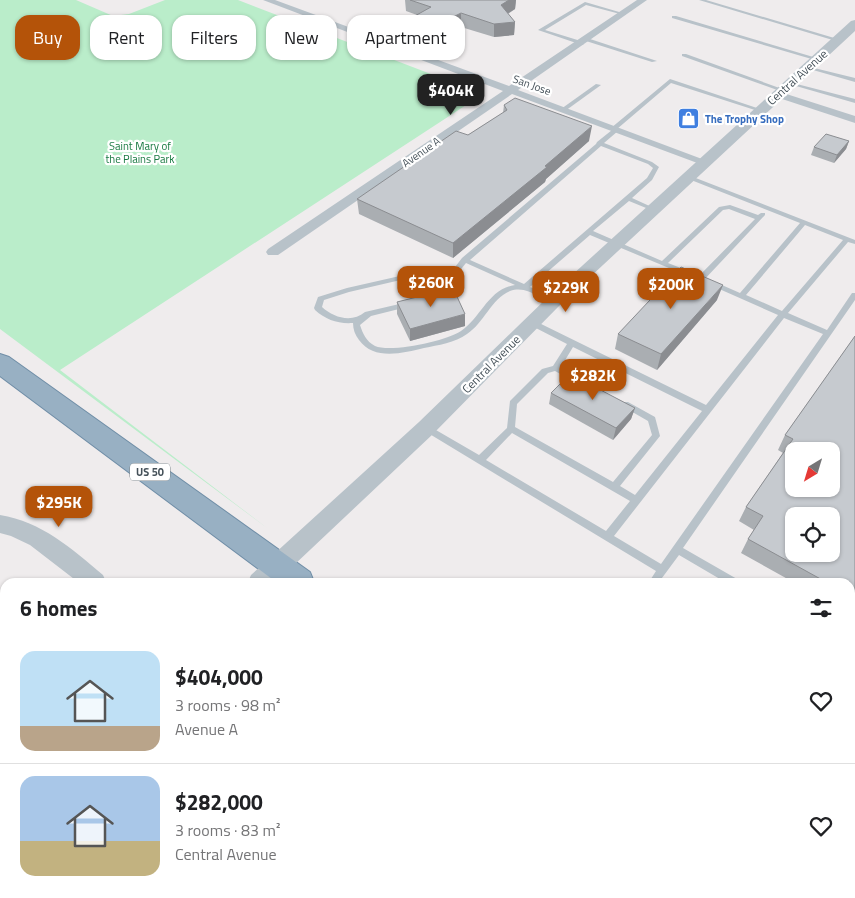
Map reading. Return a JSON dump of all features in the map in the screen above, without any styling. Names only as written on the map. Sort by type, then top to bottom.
[{"type":"highway","name":"US 50","points":[[0,363],[279,577]]},
{"type":"street","name":"San Jose","points":[[267,0],[704,162]]},
{"type":"street","name":"Avenue A","points":[[273,252],[510,90],[585,42],[643,0]]},
{"type":"street","name":"Central Avenue","points":[[279,577],[310,534],[426,428],[555,300],[855,24]]},
{"type":"street","points":[[783,89],[855,120]]},
{"type":"street","points":[[0,524],[10,525],[52,546],[89,578]]},
{"type":"lane","points":[[701,0],[838,40]]},
{"type":"lane","points":[[624,14],[585,2],[541,30],[654,61]]},
{"type":"lane","points":[[674,17],[812,63],[855,80]]},
{"type":"lane","points":[[684,55],[783,89],[855,101]]},
{"type":"lane","points":[[599,143],[656,167],[650,179],[525,287],[510,288],[495,299],[472,326],[453,340],[392,353],[372,348],[362,340],[356,324],[363,318],[368,314],[429,298],[441,288],[465,260],[670,81],[760,110]]},
{"type":"lane","points":[[563,110],[598,84]]},
{"type":"lane","points":[[688,177],[855,242]]},
{"type":"lane","points":[[628,198],[653,209]]},
{"type":"lane","points":[[664,263],[721,208],[730,207],[759,218]]},
{"type":"lane","points":[[700,279],[769,208]]},
{"type":"lane","points":[[741,296],[804,222]]},
{"type":"lane","points":[[589,232],[826,333]]},
{"type":"lane","points":[[608,536],[783,314],[846,239]]},
{"type":"lane","points":[[465,260],[555,300]]},
{"type":"lane","points":[[363,318],[346,323],[326,316],[318,308],[321,299],[347,290],[436,270],[445,270],[452,274]]},
{"type":"lane","points":[[657,578],[826,333],[855,295]]},
{"type":"lane","points":[[532,322],[708,410]]},
{"type":"lane","points":[[556,368],[571,343]]},
{"type":"lane","points":[[480,460],[510,429],[513,403],[545,371],[556,368],[582,382]]},
{"type":"lane","points":[[614,487],[656,436],[652,419],[617,400]]},
{"type":"lane","points":[[426,428],[663,570]]},
{"type":"lane","points":[[510,429],[637,500]]},
{"type":"lane","points":[[678,549],[726,578]]},
{"type":"green space","name":"Saint Mary of the Plains Park","points":[[0,0],[76,0],[111,15],[90,15],[90,60],[162,60],[162,15],[121,15],[129,14],[165,0],[238,0],[277,15],[266,15],[266,60],[337,60],[337,38],[347,42],[347,60],[394,60],[483,94],[60,370],[267,528],[0,329]]},
{"type":"building","points":[[410,0],[509,0],[501,5],[515,22],[494,24],[461,13],[457,15],[417,15],[431,7]]},
{"type":"building","points":[[515,98],[592,126],[545,166],[547,167],[453,243],[357,199],[456,131],[468,135],[507,110],[504,105]]},
{"type":"building","points":[[826,134],[849,141],[837,155],[814,147]]},
{"type":"building","points":[[681,267],[723,285],[661,354],[618,334]]},
{"type":"building","points":[[453,288],[465,314],[410,329],[397,302]]},
{"type":"building","points":[[855,336],[855,578],[819,578],[790,562],[840,562],[840,507],[785,507],[785,559],[748,539],[763,516],[746,507],[785,451],[785,498],[840,498],[840,442],[791,442],[793,439],[785,435]]},
{"type":"building","points":[[570,374],[635,408],[616,428],[551,393]]},
{"type":"place","name":"The Trophy Shop","points":[[689,119]]}]
